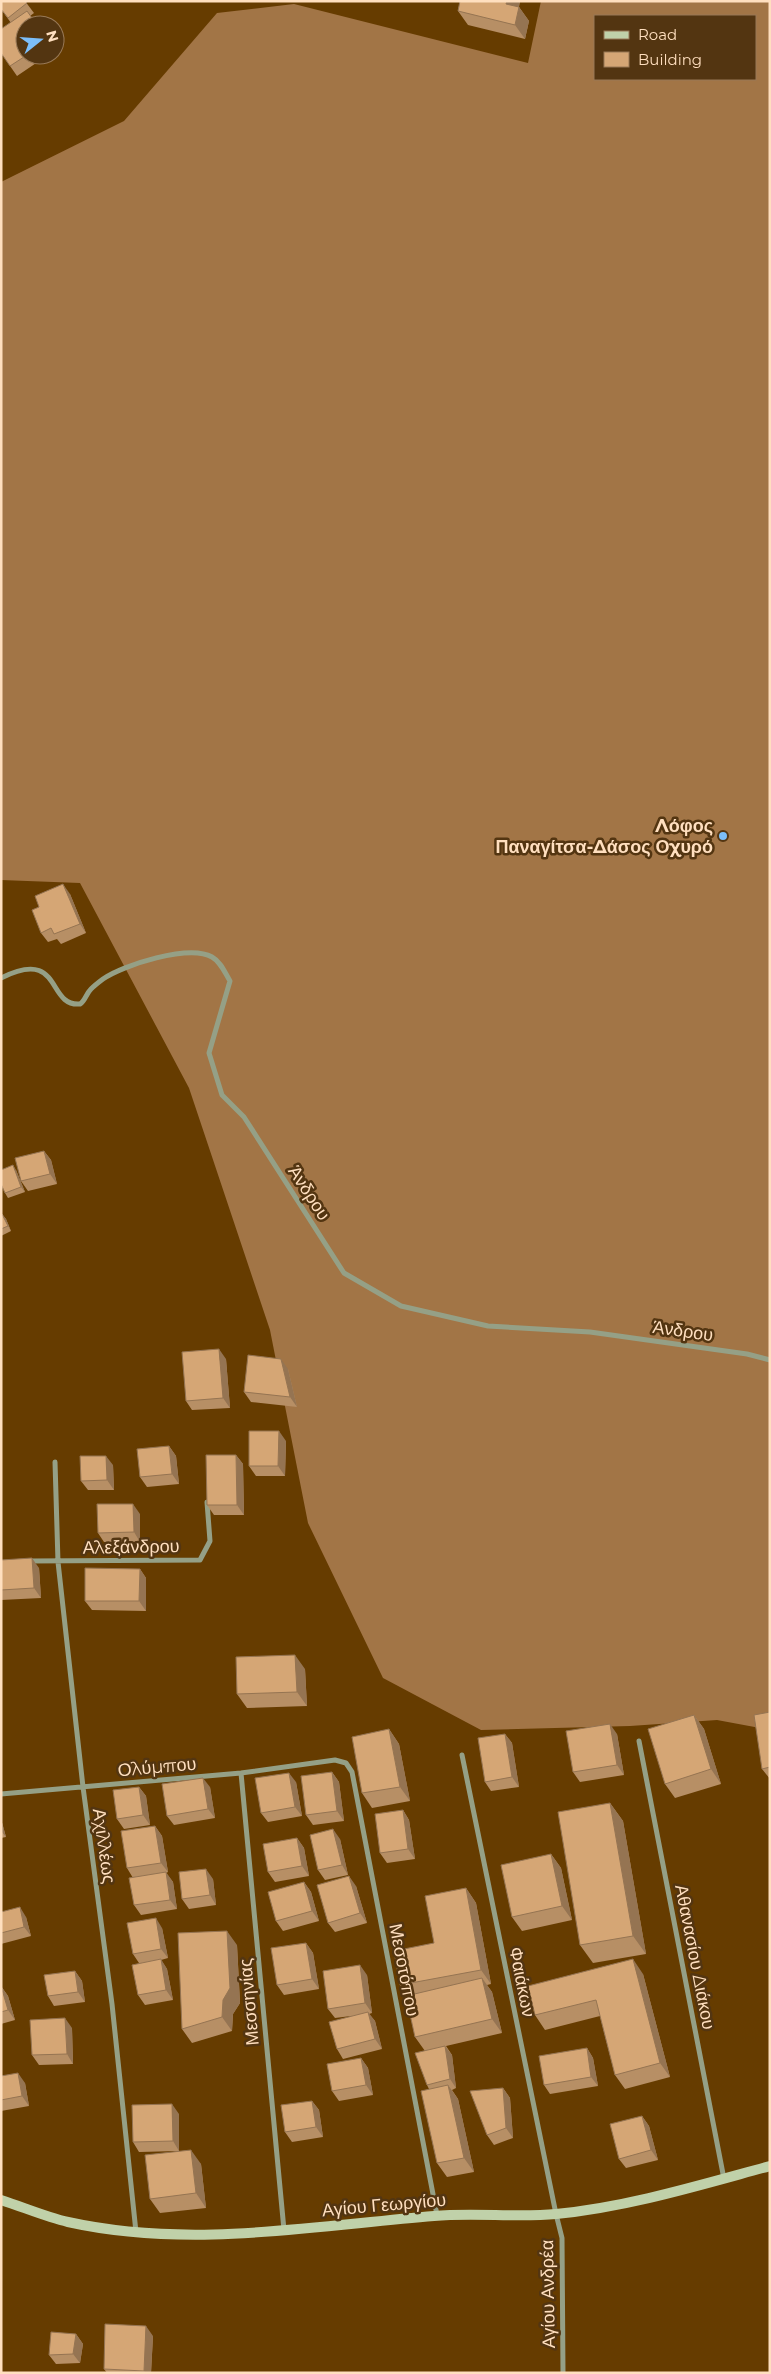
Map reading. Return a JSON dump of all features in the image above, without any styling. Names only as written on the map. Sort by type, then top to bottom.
[{"type":"street","name":"Άνδρου","points":[[1,978],[29,968],[38,969],[48,976],[64,997],[75,1005],[83,1002],[90,989],[102,980],[129,965],[184,954],[200,953],[212,957],[218,962],[230,981],[208,1053],[222,1095],[244,1117],[344,1273],[401,1306],[488,1326],[590,1332],[747,1354],[770,1360]]},
{"type":"street","name":"Αχιλλέως","points":[[55,1462],[58,1562],[82,1787],[112,2004],[136,2233]]},
{"type":"street","name":"Αλεξάνδρου","points":[[20,1561],[200,1560],[210,1541],[207,1502]]},
{"type":"street","name":"Αθανασίου Διάκου","points":[[639,1741],[724,2179]]},
{"type":"street","name":"Φαιάκων","points":[[462,1755],[556,2214]]},
{"type":"street","name":"Μεσοτόπου","points":[[314,1762],[340,1760],[346,1763],[352,1772],[437,2215]]},
{"type":"street","name":"Ολύμπου","points":[[1,1794],[240,1773],[314,1762]]},
{"type":"street","name":"Μεσσηνίας","points":[[240,1773],[284,2230]]},
{"type":"street","name":"Αγίου Γεωργίου","points":[[1,2200],[67,2222],[136,2233],[179,2236],[224,2236],[437,2215],[556,2214],[625,2202],[724,2179],[770,2166]]},
{"type":"street","name":"Αγίου Ανδρέα","points":[[556,2214],[562,2238],[564,2373]]},
{"type":"shaded area","points":[[541,1],[770,1],[770,1730],[717,1720],[630,1726],[481,1730],[383,1678],[308,1523],[270,1330],[189,1088],[80,883],[1,880],[1,182],[124,121],[217,13],[294,4],[528,63]]},
{"type":"building","points":[[1,1],[25,1],[27,3],[8,18],[1,9]]},
{"type":"building","points":[[460,1],[507,1],[506,4],[519,7],[515,25],[458,11]]},
{"type":"building","points":[[27,11],[30,15],[21,15]]},
{"type":"building","points":[[15,19],[15,63],[10,66],[1,53],[1,29]]},
{"type":"building","points":[[63,884],[80,924],[54,934],[51,928],[41,933],[32,910],[39,907],[35,896]]},
{"type":"building","points":[[44,1151],[50,1174],[21,1181],[15,1158]]},
{"type":"building","points":[[13,1165],[21,1187],[5,1193],[1,1184],[1,1170]]},
{"type":"building","points":[[1,1214],[8,1226],[1,1229]]},
{"type":"building","points":[[219,1349],[223,1398],[186,1401],[182,1352]]},
{"type":"building","points":[[248,1355],[281,1359],[290,1397],[244,1392]]},
{"type":"building","points":[[249,1431],[279,1431],[278,1466],[249,1466]]},
{"type":"building","points":[[169,1446],[172,1474],[140,1477],[137,1449]]},
{"type":"building","points":[[206,1455],[236,1455],[237,1505],[207,1505]]},
{"type":"building","points":[[80,1456],[106,1456],[107,1480],[81,1481]]},
{"type":"building","points":[[97,1504],[133,1504],[134,1532],[98,1533]]},
{"type":"building","points":[[32,1558],[34,1588],[1,1590],[1,1560]]},
{"type":"building","points":[[85,1568],[140,1569],[139,1601],[85,1601]]},
{"type":"building","points":[[295,1655],[297,1692],[237,1694],[236,1657]]},
{"type":"building","points":[[770,1712],[770,1767],[762,1769],[754,1715]]},
{"type":"building","points":[[694,1715],[711,1769],[665,1784],[648,1729]]},
{"type":"building","points":[[610,1724],[617,1765],[573,1772],[566,1731]]},
{"type":"building","points":[[389,1729],[400,1787],[362,1793],[352,1737]]},
{"type":"building","points":[[505,1734],[512,1777],[485,1782],[478,1738]]},
{"type":"building","points":[[332,1772],[337,1811],[306,1815],[301,1776]]},
{"type":"building","points":[[289,1773],[295,1807],[261,1813],[255,1778]]},
{"type":"building","points":[[203,1778],[208,1809],[167,1816],[162,1784]]},
{"type":"building","points":[[139,1787],[143,1815],[117,1819],[113,1790]]},
{"type":"building","points":[[610,1803],[633,1936],[580,1945],[558,1812]]},
{"type":"building","points":[[403,1810],[408,1849],[380,1853],[375,1814]]},
{"type":"building","points":[[155,1826],[161,1863],[127,1868],[121,1831]]},
{"type":"building","points":[[333,1829],[342,1865],[318,1870],[310,1835]]},
{"type":"building","points":[[297,1838],[302,1866],[268,1872],[263,1844]]},
{"type":"building","points":[[551,1854],[562,1906],[512,1917],[501,1865]]},
{"type":"building","points":[[206,1869],[210,1895],[182,1899],[179,1872]]},
{"type":"building","points":[[166,1872],[170,1900],[134,1905],[129,1878]]},
{"type":"building","points":[[349,1876],[360,1913],[328,1923],[317,1885]]},
{"type":"building","points":[[304,1882],[312,1911],[276,1921],[268,1892]]},
{"type":"building","points":[[466,1888],[481,1970],[400,1985],[394,1951],[434,1943],[425,1896]]},
{"type":"building","points":[[20,1907],[24,1927],[1,1933],[1,1912]]},
{"type":"building","points":[[156,1918],[161,1949],[133,1954],[127,1923]]},
{"type":"building","points":[[227,1931],[230,1988],[223,2000],[222,2017],[182,2029],[178,1933]]},
{"type":"building","points":[[306,1943],[312,1979],[277,1985],[271,1948]]},
{"type":"building","points":[[161,1959],[166,1990],[138,1995],[132,1965]]},
{"type":"building","points":[[633,1959],[660,2063],[615,2075],[596,2000],[535,2015],[528,1986]]},
{"type":"building","points":[[360,1965],[365,2003],[328,2009],[323,1971]]},
{"type":"building","points":[[75,1971],[78,1992],[48,1996],[44,1975]]},
{"type":"building","points":[[482,1978],[492,2019],[415,2037],[406,1996]]},
{"type":"building","points":[[1,1986],[8,2010],[1,2012]]},
{"type":"building","points":[[368,2012],[375,2039],[337,2049],[329,2022]]},
{"type":"building","points":[[65,2018],[67,2054],[32,2055],[30,2020]]},
{"type":"building","points":[[445,2046],[450,2079],[427,2085],[415,2053]]},
{"type":"building","points":[[587,2048],[591,2077],[544,2085],[539,2056]]},
{"type":"building","points":[[361,2058],[366,2085],[332,2091],[327,2064]]},
{"type":"building","points":[[18,2073],[22,2096],[1,2100],[1,2076]]},
{"type":"building","points":[[448,2085],[464,2158],[437,2163],[421,2091]]},
{"type":"building","points":[[503,2088],[506,2128],[487,2135],[470,2091]]},
{"type":"building","points":[[312,2101],[316,2127],[285,2132],[281,2105]]},
{"type":"building","points":[[172,2104],[173,2141],[133,2142],[132,2105]]},
{"type":"building","points":[[642,2116],[651,2150],[619,2159],[610,2124]]},
{"type":"building","points":[[191,2150],[196,2193],[150,2199],[145,2155]]},
{"type":"building","points":[[105,2324],[146,2326],[144,2371],[104,2369]]},
{"type":"building","points":[[51,2332],[76,2334],[73,2354],[49,2355]]},
{"type":"place","name":"Λόφος Παναγίτσα-Δάσος Οχυρό","points":[[723,836]]}]
